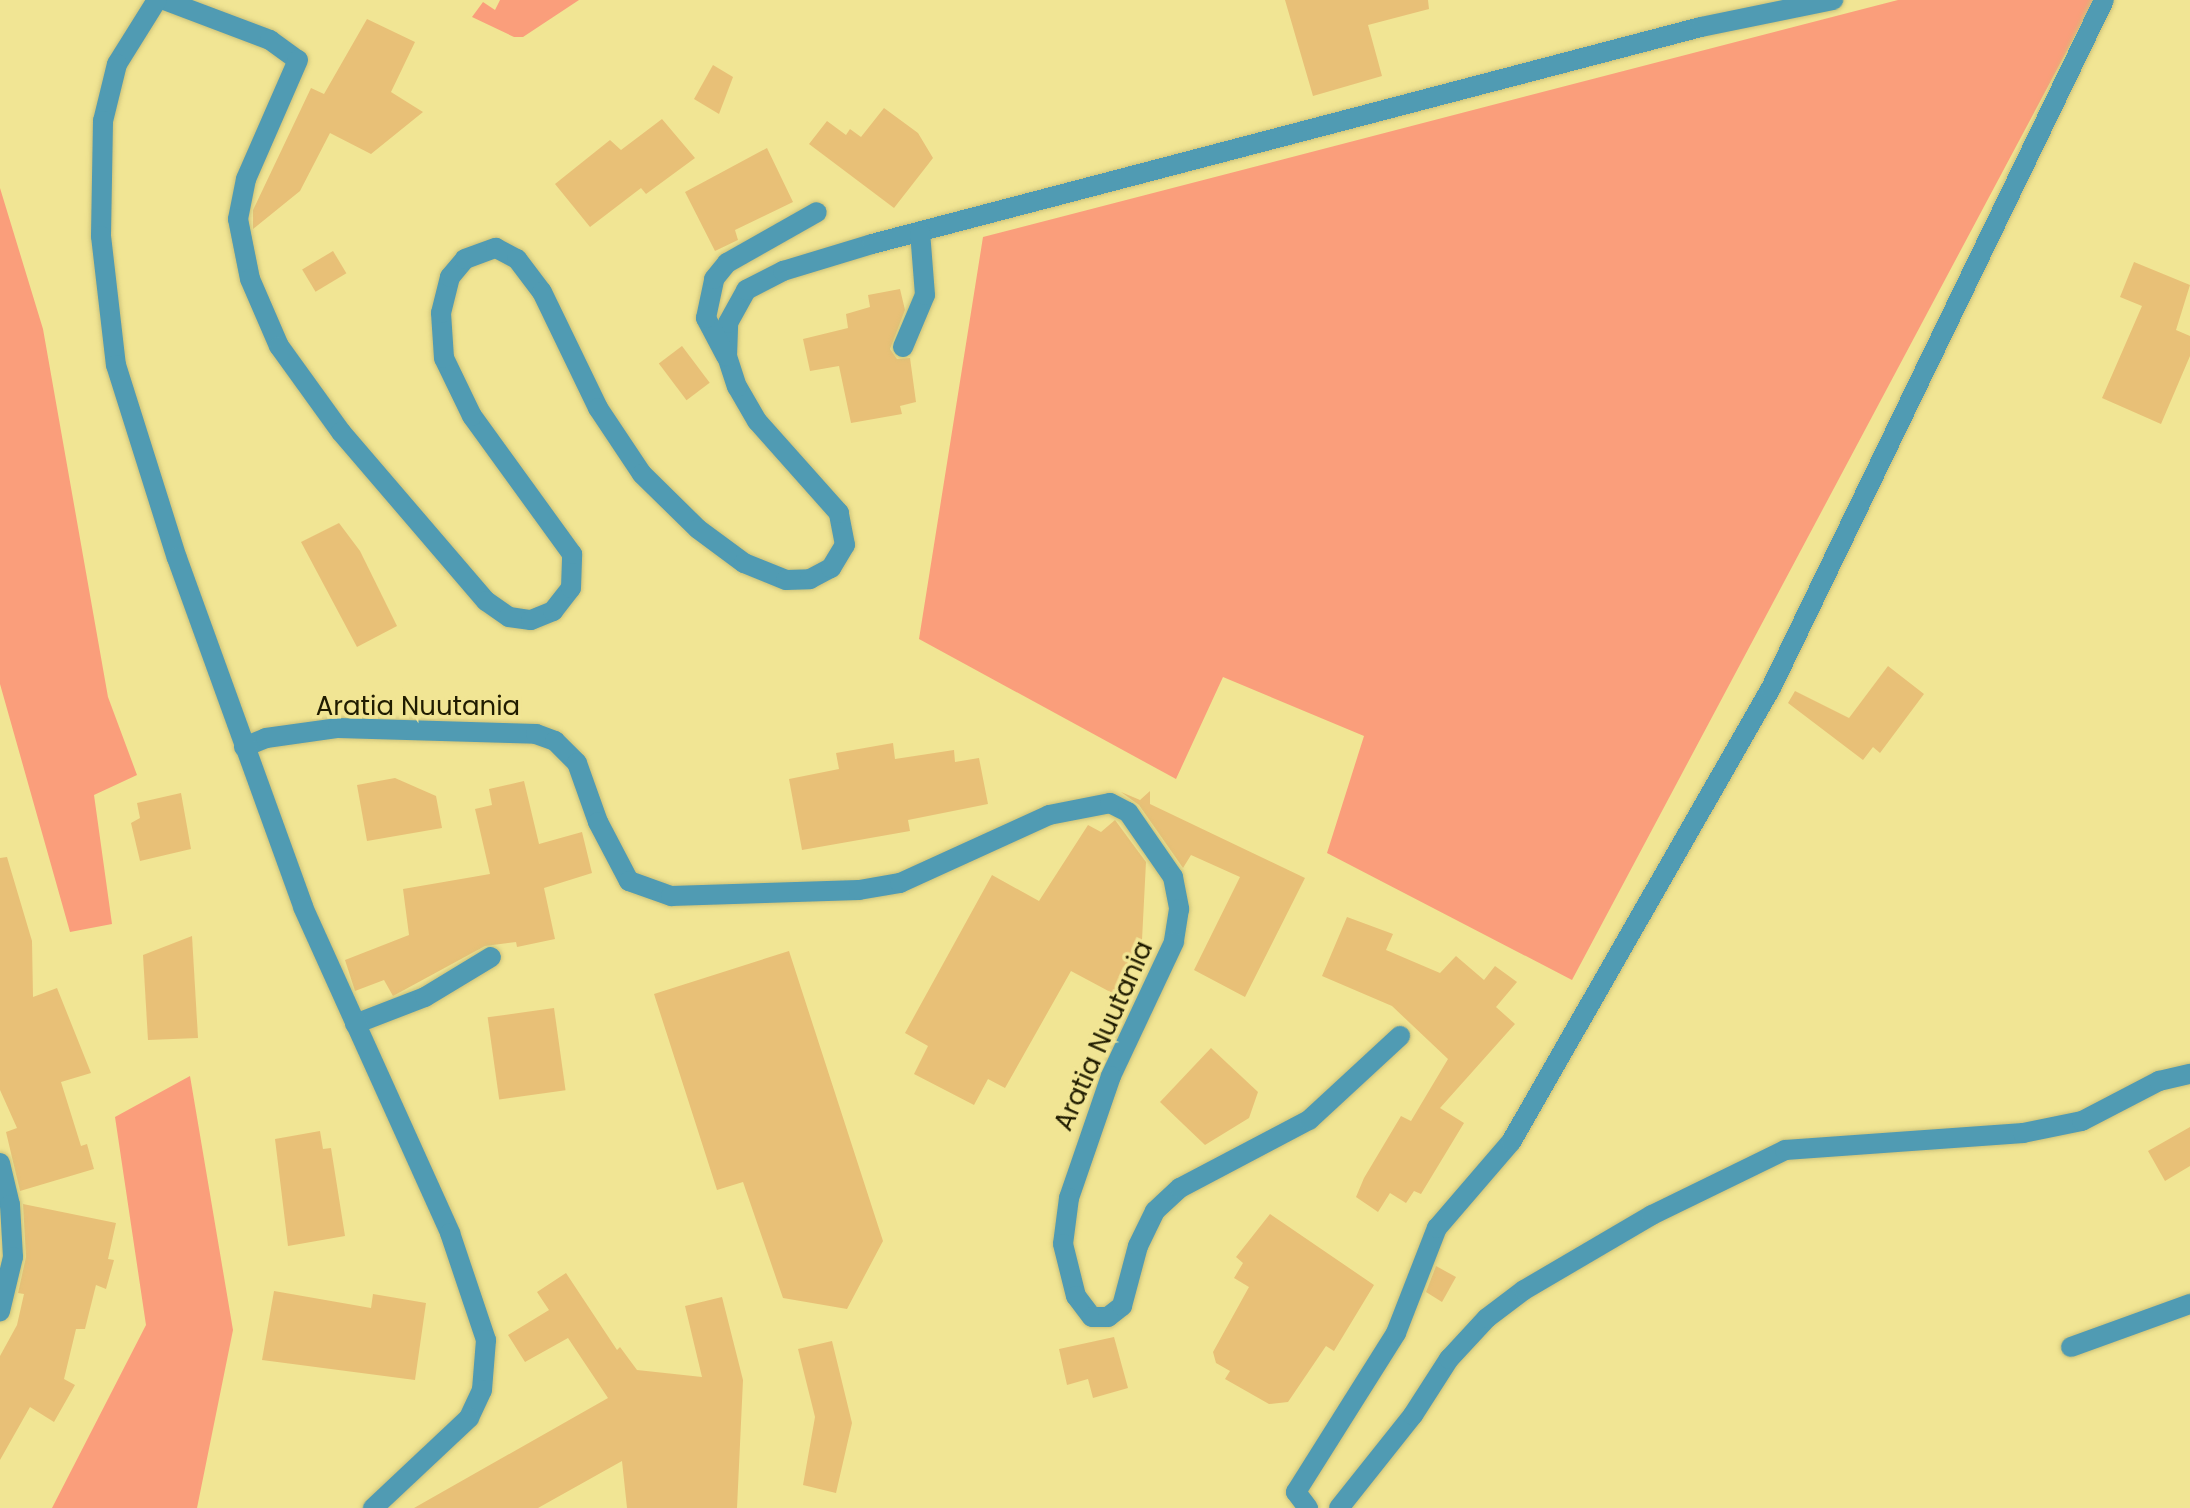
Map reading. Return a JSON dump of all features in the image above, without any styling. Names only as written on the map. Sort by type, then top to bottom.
[{"type":"street","points":[[157,0],[117,64],[103,121],[101,236],[116,365],[244,747],[319,948],[450,1233],[486,1340],[482,1390],[469,1418],[373,1508]]},
{"type":"street","points":[[164,0],[270,40],[298,60],[246,179],[238,219],[250,279],[279,346],[341,432],[486,601],[509,617],[531,620],[553,611],[571,588],[572,554],[472,416],[444,358],[441,313],[450,277],[465,259],[496,248],[517,259],[542,292],[598,408],[642,474],[698,529],[744,563],[786,580],[810,579],[831,568],[845,545],[839,513],[757,421],[706,318],[714,279],[727,263],[817,212]]},
{"type":"street","points":[[727,357],[728,323],[746,290],[783,271],[920,232],[1701,27],[1833,0]]},
{"type":"street","points":[[1308,1508],[1296,1492],[1396,1333],[1437,1228],[1511,1142],[1771,688],[2104,0]]},
{"type":"street","points":[[903,347],[925,295],[920,232]]},
{"type":"street","name":"Aratia Nuutania","points":[[244,747],[266,738],[338,728],[536,734],[555,741],[577,763],[598,822],[629,881],[671,896],[859,890],[900,883],[1049,815],[1110,803],[1128,812],[1173,877],[1179,909],[1174,942],[1095,1114],[1069,1198],[1063,1244],[1076,1296],[1092,1317],[1108,1317],[1122,1306],[1138,1246],[1155,1211],[1171,1195],[1242,1151],[1279,1139],[1309,1120],[1400,1036]]},
{"type":"street","points":[[355,1024],[425,997],[491,957]]},
{"type":"street","points":[[1339,1508],[1413,1415],[1449,1359],[1487,1318],[1524,1290],[1652,1215],[1785,1150],[2023,1133],[2082,1121],[2159,1081],[2190,1074]]},
{"type":"street","points":[[0,1163],[10,1205],[13,1257],[0,1311]]},
{"type":"street","points":[[2071,1347],[2190,1304]]},
{"type":"shaded area","points":[[500,0],[579,0],[523,37],[514,37],[472,17],[483,2],[495,10]]},
{"type":"shaded area","points":[[1898,0],[2094,0],[1572,980],[1327,853],[1364,736],[1223,677],[1176,779],[919,639],[983,237]]},
{"type":"shaded area","points":[[0,188],[43,329],[108,697],[137,775],[94,795],[112,924],[70,932],[0,684]]},
{"type":"shaded area","points":[[190,1076],[233,1330],[197,1508],[52,1508],[146,1325],[115,1117]]},
{"type":"building","points":[[1285,0],[1428,0],[1429,9],[1368,25],[1382,76],[1313,96]]},
{"type":"building","points":[[367,19],[415,42],[391,92],[423,112],[371,154],[330,133],[300,191],[253,229],[253,210],[311,88],[324,94]]},
{"type":"building","points":[[713,65],[733,77],[719,114],[694,99]]},
{"type":"building","points":[[884,108],[918,133],[933,158],[894,208],[809,144],[827,121],[846,135],[850,129],[861,137]]},
{"type":"building","points":[[662,119],[695,158],[646,194],[641,188],[590,227],[555,184],[610,140],[621,150]]},
{"type":"building","points":[[767,148],[793,202],[735,230],[738,240],[715,251],[685,192]]},
{"type":"building","points":[[333,251],[346,273],[316,292],[302,270]]},
{"type":"building","points":[[2134,262],[2190,285],[2176,330],[2190,336],[2190,356],[2161,424],[2102,398],[2142,306],[2120,297]]},
{"type":"building","points":[[900,289],[905,310],[890,349],[897,359],[910,358],[916,402],[900,406],[902,414],[851,423],[839,366],[810,371],[803,339],[848,328],[846,314],[870,307],[868,295]]},
{"type":"building","points":[[682,346],[710,383],[687,400],[659,363]]},
{"type":"building","points":[[339,523],[360,551],[397,626],[357,647],[301,542]]},
{"type":"building","points":[[1888,666],[1924,694],[1880,753],[1873,747],[1863,760],[1788,703],[1795,691],[1849,718]]},
{"type":"building","points":[[893,743],[895,759],[954,750],[955,762],[979,758],[988,804],[908,820],[910,831],[802,850],[789,779],[839,769],[836,753]]},
{"type":"building","points":[[395,778],[436,796],[442,828],[367,841],[357,785]]},
{"type":"building","points":[[524,781],[539,844],[582,832],[592,873],[544,888],[555,939],[517,947],[516,942],[485,946],[393,996],[384,980],[355,991],[345,960],[409,935],[403,889],[490,874],[475,809],[492,805],[489,789]]},
{"type":"building","points":[[1150,791],[1150,804],[1305,878],[1245,997],[1194,970],[1240,877],[1191,855],[1183,868],[1139,805],[1121,792],[1140,800]]},
{"type":"building","points":[[181,793],[191,849],[140,861],[131,823],[140,818],[137,803]]},
{"type":"building","points":[[1115,820],[1146,862],[1142,940],[1114,994],[1071,971],[1005,1088],[988,1079],[974,1105],[914,1074],[928,1046],[905,1033],[992,875],[1039,901],[1088,825],[1101,832]]},
{"type":"building","points":[[7,857],[32,941],[33,997],[57,988],[91,1073],[61,1082],[81,1146],[87,1144],[94,1169],[20,1191],[6,1132],[17,1128],[0,1090],[0,858]]},
{"type":"building","points":[[1347,917],[1393,934],[1386,950],[1440,973],[1456,956],[1484,980],[1495,966],[1517,982],[1496,1007],[1515,1024],[1440,1108],[1464,1123],[1421,1194],[1414,1191],[1406,1203],[1390,1193],[1378,1212],[1356,1197],[1364,1178],[1401,1116],[1411,1121],[1448,1059],[1392,1006],[1322,976]]},
{"type":"building","points":[[192,936],[198,1038],[148,1040],[143,955]]},
{"type":"building","points":[[789,951],[883,1241],[847,1309],[783,1298],[743,1182],[717,1190],[654,994]]},
{"type":"building","points":[[554,1008],[566,1090],[499,1100],[488,1017]]},
{"type":"building","points":[[1211,1048],[1258,1092],[1249,1118],[1205,1145],[1160,1102]]},
{"type":"building","points":[[2190,1127],[2190,1166],[2165,1181],[2148,1151]]},
{"type":"building","points":[[320,1131],[323,1149],[331,1148],[345,1236],[288,1246],[275,1139]]},
{"type":"building","points":[[23,1204],[116,1223],[108,1259],[114,1260],[106,1289],[96,1285],[85,1329],[76,1329],[64,1379],[75,1385],[54,1422],[30,1407],[0,1460],[0,1356],[17,1325],[24,1294],[18,1293],[26,1257]]},
{"type":"building","points":[[1270,1214],[1374,1285],[1334,1351],[1326,1346],[1288,1402],[1269,1404],[1225,1379],[1230,1371],[1216,1363],[1213,1352],[1249,1287],[1234,1278],[1243,1263],[1236,1257]]},
{"type":"building","points":[[1436,1266],[1456,1277],[1442,1302],[1426,1292]]},
{"type":"building","points":[[566,1273],[617,1350],[620,1347],[637,1370],[702,1377],[685,1306],[722,1297],[743,1380],[737,1508],[627,1508],[622,1461],[538,1508],[414,1508],[608,1398],[568,1338],[525,1362],[508,1335],[549,1310],[537,1292]]},
{"type":"building","points":[[274,1291],[371,1308],[373,1294],[426,1303],[415,1380],[262,1360]]},
{"type":"building","points":[[1114,1337],[1128,1388],[1093,1398],[1088,1379],[1067,1385],[1059,1349]]},
{"type":"building","points":[[832,1341],[852,1423],[836,1493],[803,1485],[815,1417],[798,1349]]}]
